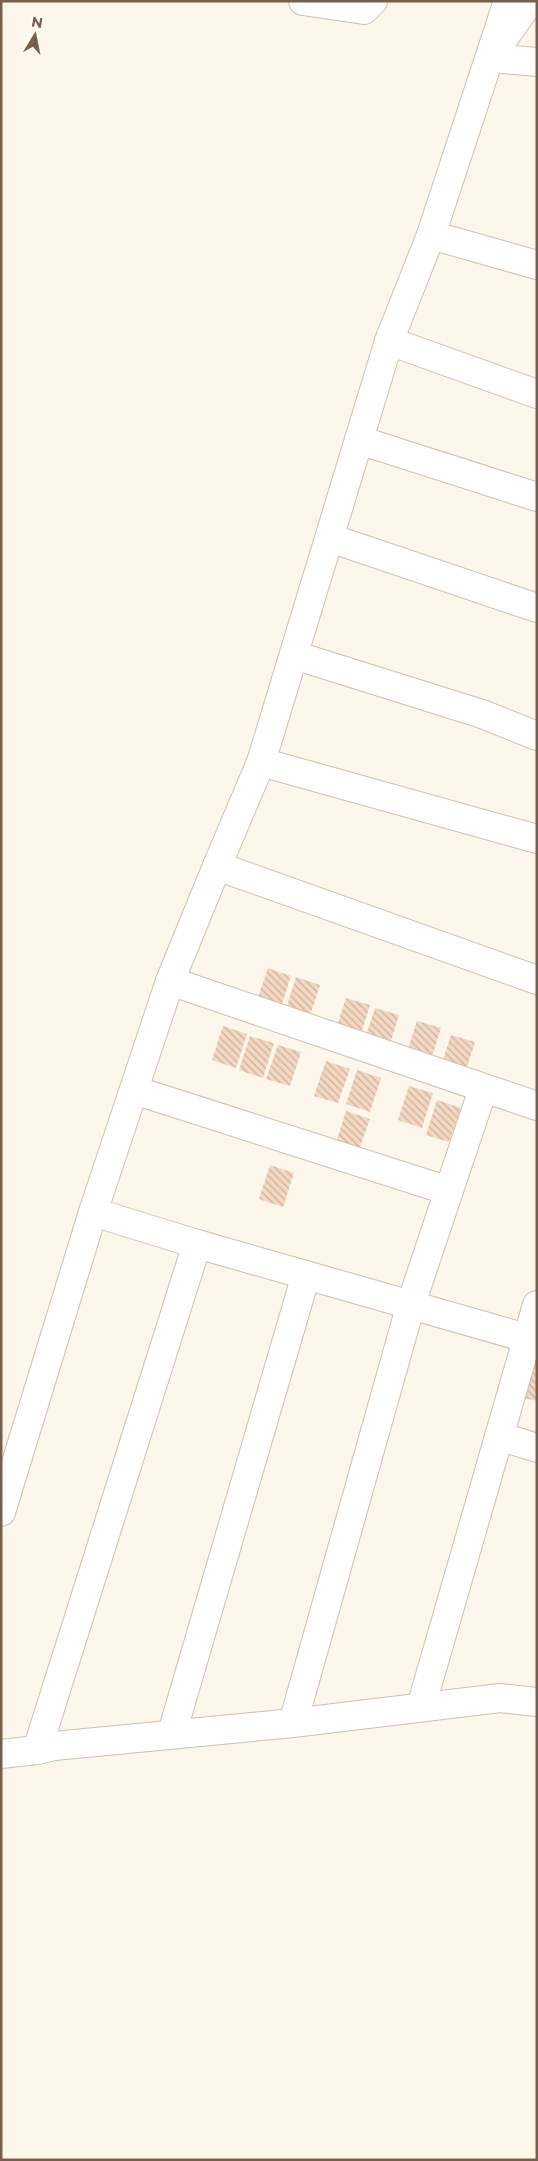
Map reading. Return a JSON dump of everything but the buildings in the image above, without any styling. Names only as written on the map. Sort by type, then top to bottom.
[{"type":"street","points":[[303,1],[364,10],[373,1]]},
{"type":"street","points":[[1,1512],[93,1212],[170,981],[216,866],[261,762],[389,341],[430,235],[508,1]]},
{"type":"street","points":[[490,58],[530,1]]},
{"type":"street","points":[[490,58],[537,62]]},
{"type":"street","points":[[430,235],[537,265]]},
{"type":"street","points":[[389,341],[537,394]]},
{"type":"street","points":[[359,440],[537,497]]},
{"type":"street","points":[[330,538],[537,608]]},
{"type":"street","points":[[294,655],[482,714],[537,736]]},
{"type":"street","points":[[261,762],[537,839]]},
{"type":"street","points":[[216,866],[537,980]]},
{"type":"street","points":[[170,981],[537,1106]]},
{"type":"street","points":[[293,1723],[411,1304],[483,1089]]},
{"type":"street","points":[[134,1090],[449,1191]]},
{"type":"street","points":[[93,1212],[532,1340]]},
{"type":"street","points":[[37,1750],[198,1244]]},
{"type":"street","points":[[172,1733],[306,1275]]},
{"type":"street","points":[[421,1706],[499,1436],[532,1340],[537,1305]]},
{"type":"street","points":[[499,1436],[537,1448]]},
{"type":"street","points":[[1,1754],[172,1733],[293,1723],[421,1706],[500,1698],[535,1697]]}]
